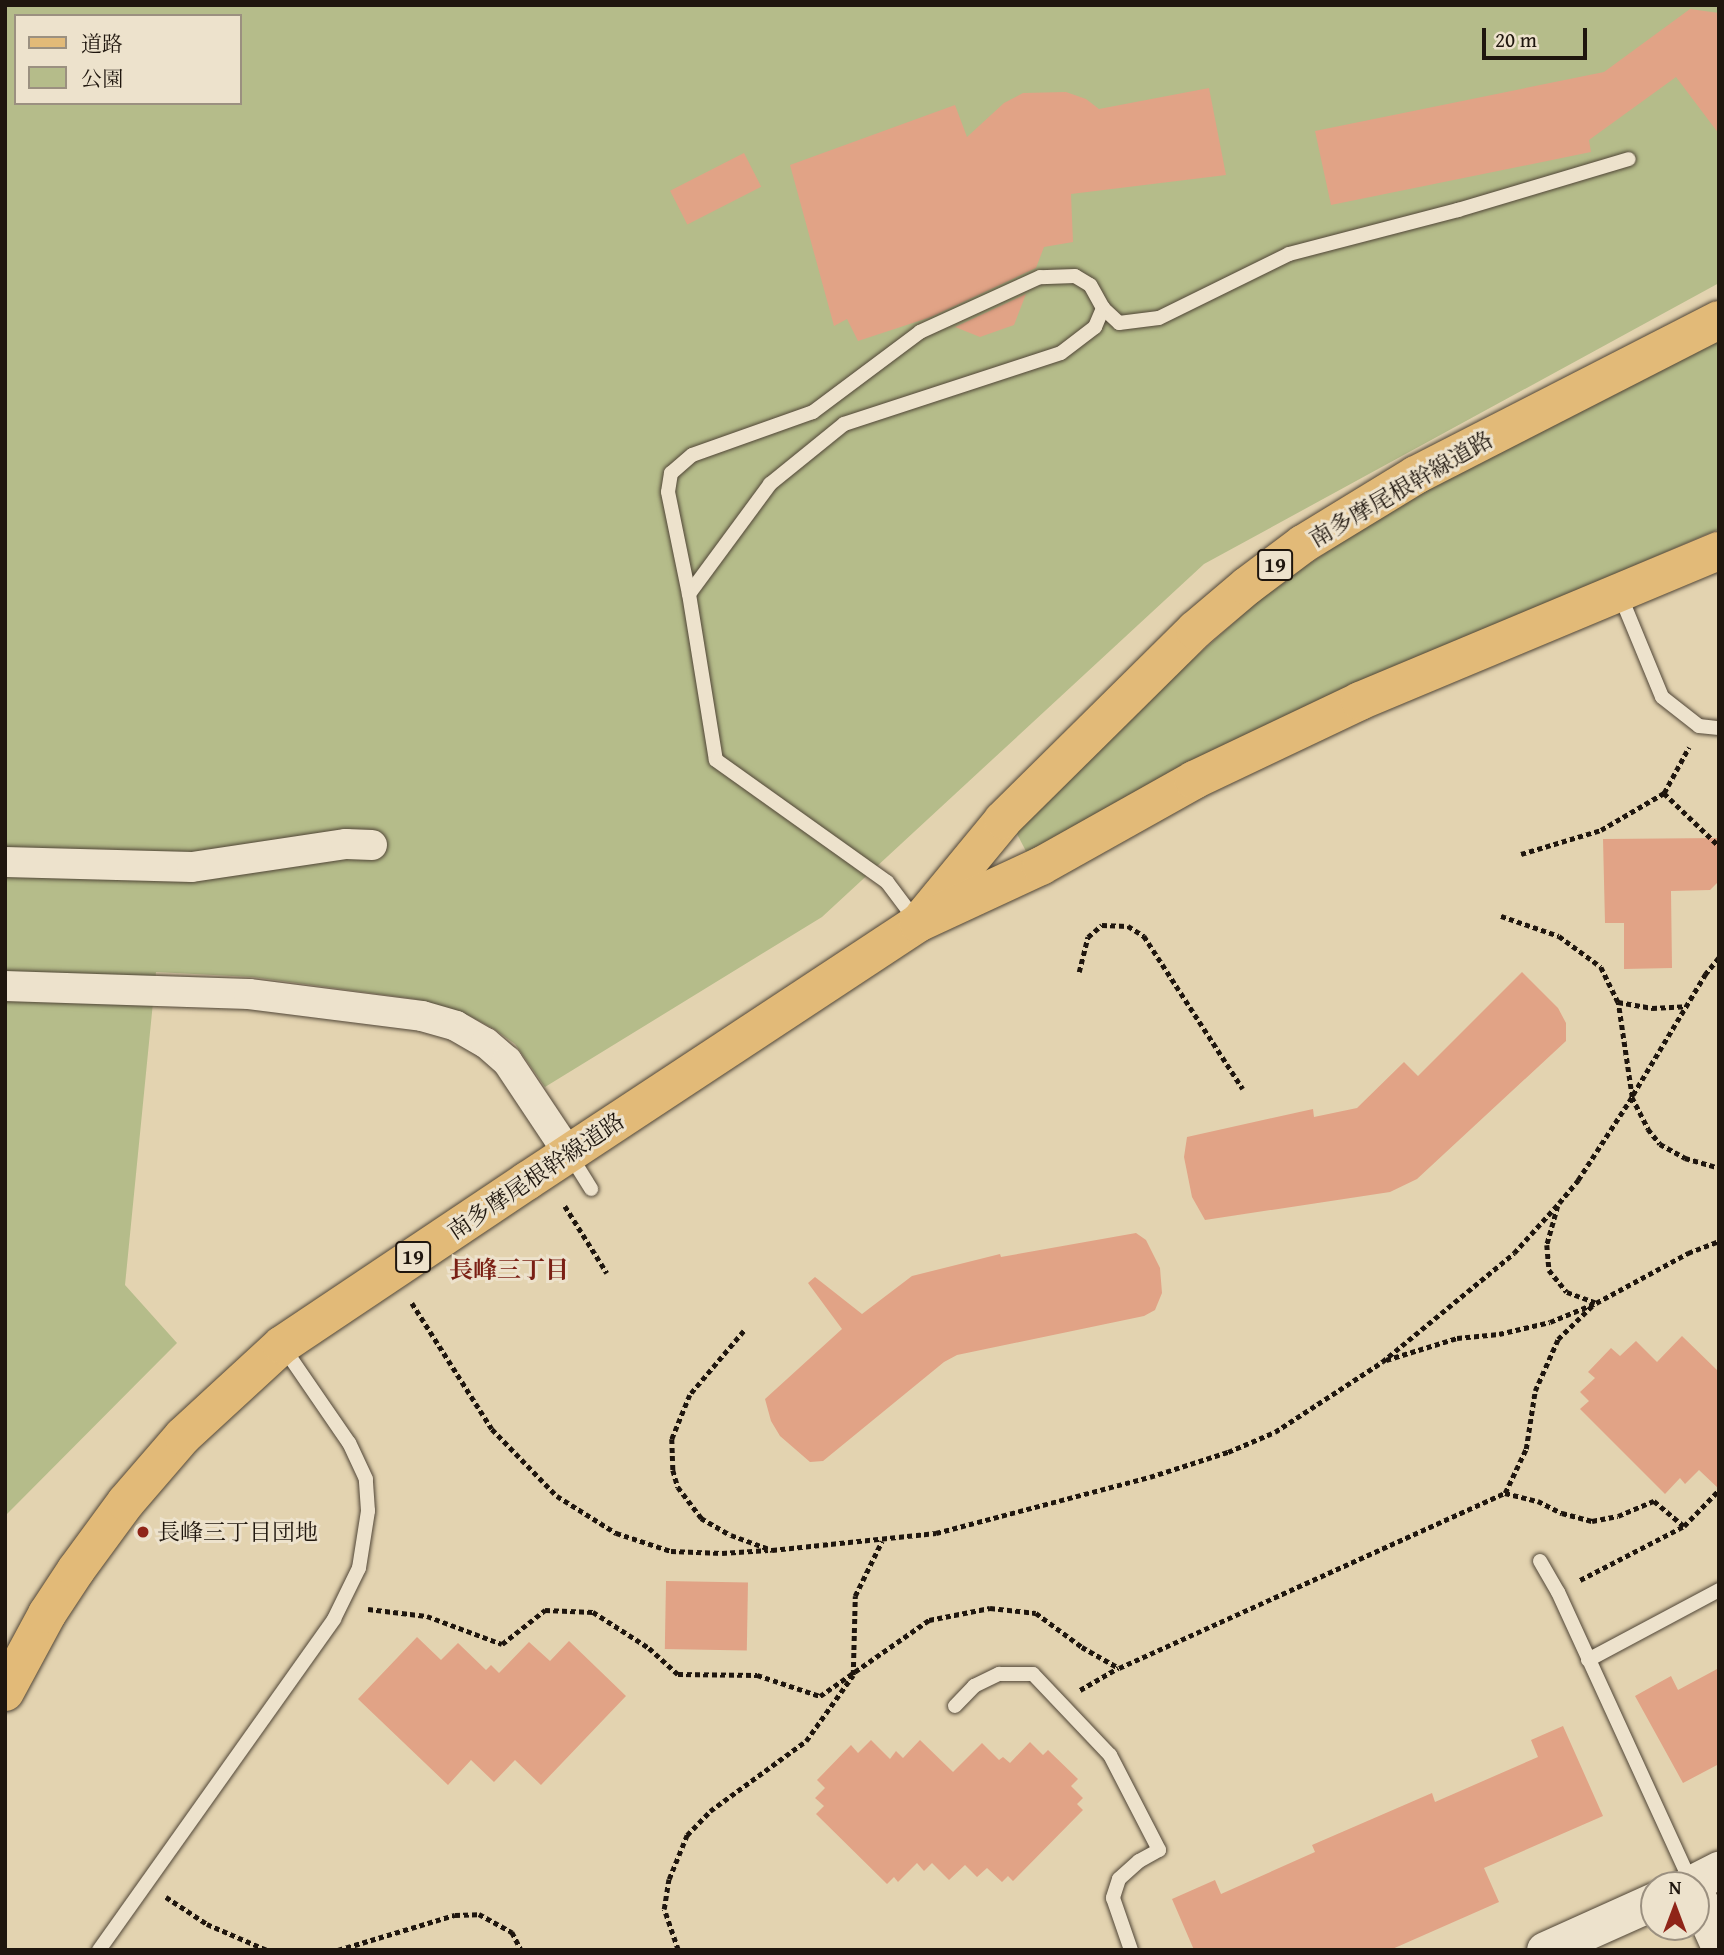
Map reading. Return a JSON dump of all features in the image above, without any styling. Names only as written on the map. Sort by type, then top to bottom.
[{"type":"main road","name":"南多摩尾根幹線道路","points":[[918,923],[1003,820],[1195,630],[1247,586],[1303,544],[1416,475],[1719,320]]},
{"type":"main road","name":"南多摩尾根幹線道路","points":[[5,1692],[47,1614],[126,1502],[183,1436],[282,1345],[918,923],[1041,866],[1194,780],[1348,706],[1719,551]]},
{"type":"street","points":[[5,862],[192,867],[346,844],[372,845]]},
{"type":"street","points":[[5,986],[249,993],[422,1016],[456,1026],[486,1043],[507,1061],[569,1154]]},
{"type":"street","points":[[1545,1950],[1640,1907]]},
{"type":"street","points":[[1710,1920],[1719,1945]]},
{"type":"lane","points":[[918,923],[887,882],[716,760],[689,594],[667,492],[671,473],[692,455],[813,412],[920,332],[1040,277],[1075,276],[1090,285],[1102,308],[1119,323],[1159,318],[1289,254],[1458,210],[1629,159]]},
{"type":"lane","points":[[689,594],[770,484],[844,424],[1060,353],[1095,327],[1102,308]]},
{"type":"lane","points":[[1619,593],[1662,697],[1699,726],[1719,728]]},
{"type":"lane","points":[[569,1154],[591,1189]]},
{"type":"lane","points":[[99,1950],[334,1619],[359,1568],[368,1511],[366,1479],[349,1443],[282,1345]]},
{"type":"lane","points":[[1540,1561],[1558,1592],[1588,1660],[1691,1871]]},
{"type":"lane","points":[[1588,1660],[1719,1590]]},
{"type":"lane","points":[[955,1706],[974,1686],[999,1674],[1033,1674],[1110,1755],[1159,1850],[1139,1861],[1119,1879],[1112,1899],[1131,1950]]},
{"type":"path","points":[[1521,855],[1601,830],[1664,793],[1699,726]]},
{"type":"path","points":[[1664,793],[1719,846]]},
{"type":"path","points":[[1501,916],[1559,936],[1601,967],[1618,1002],[1632,1097],[1648,1129],[1660,1144],[1685,1158],[1719,1168]]},
{"type":"path","points":[[1079,972],[1088,937],[1102,925],[1128,926],[1143,936],[1243,1089]]},
{"type":"path","points":[[412,1303],[492,1429],[535,1477],[597,1524],[615,1533],[671,1551],[722,1553],[772,1550],[936,1533],[1150,1477],[1228,1452],[1275,1432],[1382,1362],[1514,1253],[1578,1180],[1719,958]]},
{"type":"path","points":[[1618,1002],[1653,1008],[1687,1006]]},
{"type":"path","points":[[1559,1203],[1547,1245],[1549,1270],[1567,1292],[1596,1303]]},
{"type":"path","points":[[565,1206],[607,1273]]},
{"type":"path","points":[[1382,1362],[1457,1338],[1535,1326],[1596,1303],[1688,1253],[1719,1241]]},
{"type":"path","points":[[1505,1493],[1526,1449],[1535,1391],[1558,1339],[1596,1303]]},
{"type":"path","points":[[744,1331],[690,1395],[672,1439],[673,1470],[678,1487],[701,1518],[731,1535],[772,1550]]},
{"type":"path","points":[[1558,1592],[1684,1526],[1719,1490]]},
{"type":"path","points":[[1058,1702],[1119,1668],[1505,1493],[1538,1501],[1562,1513],[1592,1521],[1618,1516],[1654,1501],[1684,1526]]},
{"type":"path","points":[[678,1950],[664,1909],[669,1879],[687,1835],[710,1811],[806,1741],[853,1675],[855,1597],[882,1540]]},
{"type":"path","points":[[334,1619],[371,1608],[427,1616],[502,1644],[545,1610],[593,1612],[649,1648],[678,1674],[757,1675],[820,1696],[929,1620],[990,1608],[1036,1613],[1083,1647],[1119,1668]]},
{"type":"path","points":[[144,1883],[207,1924],[267,1950]]},
{"type":"path","points":[[338,1950],[455,1915],[479,1914],[512,1932],[521,1950]]},
{"type":"green space","points":[[5,5],[1719,5],[1719,283],[1204,564],[822,917],[545,1087],[515,1044],[494,1029],[470,1016],[415,999],[252,977],[156,972],[125,1285],[177,1343],[5,1516]]},
{"type":"green space","points":[[1719,338],[1719,529],[1631,567],[1030,859],[1016,832],[1174,676],[1274,587],[1396,506]]},
{"type":"building","points":[[1690,9],[1719,13],[1719,134],[1676,77],[1589,140],[1591,152],[1331,205],[1315,131],[1604,72]]},
{"type":"building","points":[[1209,88],[1226,175],[1071,194],[1073,242],[1044,247],[1036,268],[931,317],[858,341],[847,319],[834,326],[790,165],[955,105],[967,137],[1004,103],[1023,93],[1066,92],[1086,99],[1099,109]]},
{"type":"building","points":[[744,153],[761,187],[687,225],[670,191]]},
{"type":"building","points":[[1026,294],[1014,325],[980,337],[955,327]]},
{"type":"building","points":[[1719,838],[1719,881],[1710,890],[1671,891],[1672,968],[1624,969],[1624,923],[1605,923],[1603,839]]},
{"type":"building","points":[[1522,972],[1558,1008],[1566,1023],[1566,1041],[1417,1179],[1390,1192],[1205,1220],[1192,1197],[1184,1157],[1187,1137],[1313,1109],[1314,1117],[1357,1108],[1404,1062],[1418,1076]]},
{"type":"building","points":[[1136,1233],[1146,1240],[1160,1268],[1162,1293],[1155,1310],[1144,1316],[957,1355],[944,1362],[823,1461],[810,1462],[780,1436],[771,1421],[765,1399],[842,1329],[808,1283],[815,1277],[862,1314],[912,1276],[1000,1254],[1001,1257]]},
{"type":"building","points":[[1682,1336],[1719,1372],[1719,1489],[1699,1470],[1685,1484],[1680,1478],[1665,1494],[1580,1409],[1589,1401],[1580,1392],[1595,1378],[1588,1372],[1611,1348],[1620,1356],[1636,1341],[1657,1362]]},
{"type":"building","points":[[666,1581],[748,1582],[747,1650],[665,1649]]},
{"type":"building","points":[[417,1637],[441,1660],[458,1643],[486,1670],[491,1665],[499,1673],[529,1642],[550,1661],[569,1641],[626,1696],[541,1785],[515,1760],[494,1782],[471,1760],[448,1785],[358,1699]]},
{"type":"building","points":[[1719,1668],[1719,1764],[1683,1783],[1635,1696],[1671,1676],[1678,1690]]},
{"type":"building","points":[[1563,1726],[1603,1816],[1484,1868],[1499,1902],[1390,1950],[1194,1950],[1172,1899],[1215,1880],[1221,1894],[1315,1852],[1312,1845],[1432,1793],[1435,1802],[1538,1757],[1531,1740]]},
{"type":"building","points":[[871,1740],[890,1759],[896,1751],[903,1758],[920,1740],[953,1772],[982,1743],[999,1760],[1003,1757],[1010,1763],[1030,1742],[1043,1755],[1048,1750],[1078,1779],[1071,1786],[1083,1798],[1077,1804],[1083,1810],[1013,1881],[1008,1876],[1002,1882],[987,1868],[977,1877],[965,1865],[949,1880],[932,1863],[924,1871],[917,1863],[898,1882],[894,1877],[887,1884],[816,1814],[824,1806],[815,1798],[825,1788],[817,1780],[851,1745],[858,1753]]},
{"type":"place","name":"長峰三丁目団地","points":[[143,1532]]},
{"type":"district","name":"長峰三丁目","points":[[509,1270]]}]
